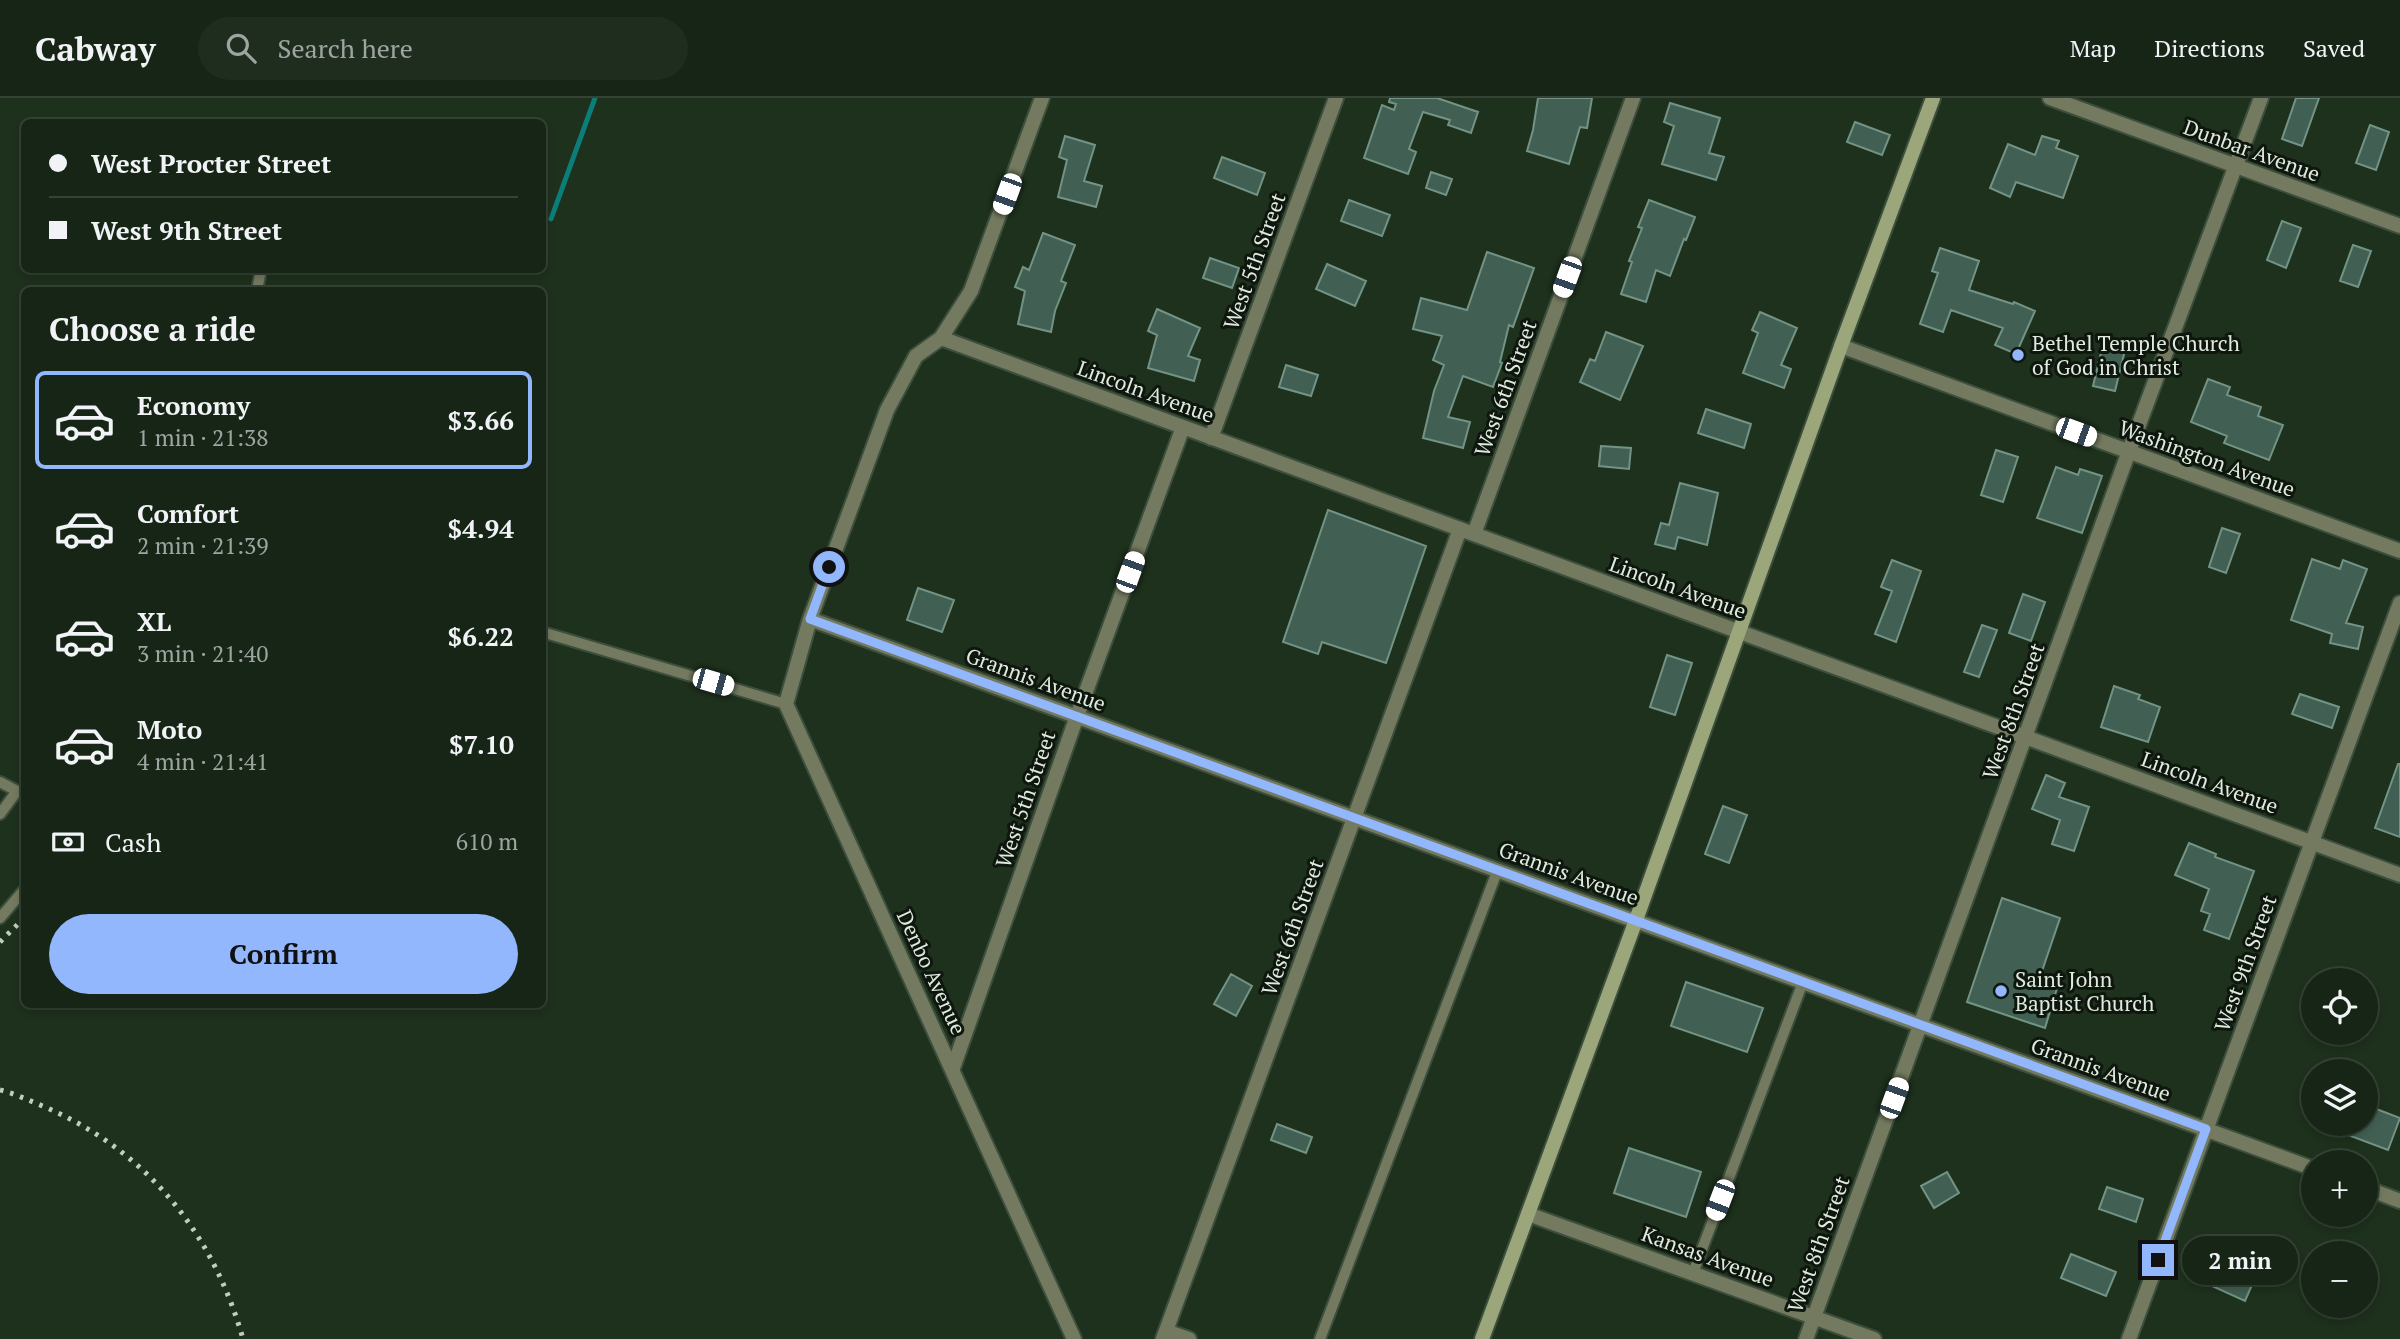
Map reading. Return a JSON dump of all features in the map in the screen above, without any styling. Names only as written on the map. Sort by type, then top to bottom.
[{"type":"main road","points":[[1482,1339],[1933,98]]},
{"type":"street","points":[[786,704],[810,619],[887,410],[916,356],[941,338],[971,291],[1042,98]]},
{"type":"street","name":"West 5th Street","points":[[1211,438],[1336,98]]},
{"type":"street","name":"West 6th Street","points":[[1165,1335],[1355,818],[1633,98]]},
{"type":"street","name":"Dunbar Avenue","points":[[2050,98],[2400,226]]},
{"type":"street","name":"West 8th Street","points":[[1806,1339],[2129,451],[2261,98]]},
{"type":"street","name":"Lincoln Avenue","points":[[941,338],[2400,875]]},
{"type":"street","name":"Washington Avenue","points":[[1841,346],[2400,551]]},
{"type":"street","name":"West 5th Street","points":[[953,1068],[1077,716],[1183,427]]},
{"type":"street","name":"West 9th Street","points":[[2129,1339],[2400,603]]},
{"type":"street","name":"Grannis Avenue","points":[[810,619],[2301,1164]]},
{"type":"street","name":"Denbo Avenue","points":[[786,704],[1074,1339]]},
{"type":"street","points":[[2378,1192],[2400,1200]]},
{"type":"street","name":"Kansas Avenue","points":[[1528,1214],[1874,1339]]},
{"type":"street","points":[[1165,1335],[1189,1339]]},
{"type":"lane","points":[[546,633],[786,704]]},
{"type":"lane","points":[[0,782],[17,791],[0,814]]},
{"type":"lane","points":[[1320,1339],[1498,869]]},
{"type":"lane","points":[[0,918],[21,894]]},
{"type":"lane","points":[[1693,1273],[1803,982]]},
{"type":"building","points":[[1390,98],[1437,98],[1478,112],[1471,133],[1448,125],[1450,120],[1423,112],[1409,149],[1416,152],[1408,174],[1364,158],[1382,105],[1394,110],[1396,104],[1389,102]]},
{"type":"building","points":[[1538,98],[1592,98],[1587,128],[1580,127],[1569,164],[1527,151]]},
{"type":"building","points":[[2296,98],[2319,98],[2302,146],[2282,139]]},
{"type":"building","points":[[1670,103],[1720,118],[1709,153],[1724,157],[1716,180],[1662,164],[1674,126],[1664,122]]},
{"type":"building","points":[[1855,122],[1890,135],[1882,155],[1847,142]]},
{"type":"building","points":[[2370,125],[2389,132],[2376,170],[2356,163]]},
{"type":"building","points":[[1065,136],[1095,145],[1084,181],[1102,186],[1096,207],[1058,197],[1067,160],[1059,157]]},
{"type":"building","points":[[2042,136],[2059,141],[2056,148],[2078,156],[2063,198],[2016,182],[2010,197],[1990,188],[2008,144],[2035,155]]},
{"type":"building","points":[[1222,157],[1265,173],[1257,195],[1214,178]]},
{"type":"building","points":[[1431,172],[1452,179],[1446,195],[1426,188]]},
{"type":"building","points":[[1349,200],[1390,215],[1382,236],[1341,221]]},
{"type":"building","points":[[1649,200],[1695,217],[1670,276],[1656,270],[1646,302],[1621,294],[1632,262],[1629,261],[1642,228],[1638,227]]},
{"type":"building","points":[[2282,221],[2301,228],[2286,268],[2267,260]]},
{"type":"building","points":[[1043,233],[1075,245],[1061,281],[1066,283],[1055,311],[1051,332],[1018,324],[1025,291],[1015,287],[1023,267],[1029,270]]},
{"type":"building","points":[[2353,245],[2371,251],[2358,287],[2340,281]]},
{"type":"building","points":[[1940,248],[1979,261],[1969,290],[2013,304],[2014,302],[2035,311],[2016,354],[1995,345],[2003,328],[1951,310],[1943,332],[1920,324],[1938,273],[1932,271]]},
{"type":"building","points":[[1487,252],[1534,268],[1513,327],[1509,325],[1500,362],[1502,363],[1493,387],[1463,376],[1448,417],[1470,422],[1463,448],[1423,438],[1434,391],[1444,365],[1433,360],[1442,336],[1413,329],[1421,298],[1467,310]]},
{"type":"building","points":[[1210,258],[1239,268],[1232,288],[1203,278]]},
{"type":"building","points":[[1327,264],[1366,281],[1355,306],[1316,289]]},
{"type":"building","points":[[1157,309],[1200,328],[1188,356],[1200,360],[1194,381],[1148,368],[1157,335],[1148,331]]},
{"type":"building","points":[[1760,312],[1797,328],[1781,365],[1791,369],[1784,388],[1743,373],[1758,333],[1752,330]]},
{"type":"building","points":[[1606,332],[1643,346],[1620,400],[1580,382],[1590,359],[1595,361]]},
{"type":"building","points":[[2104,340],[2126,346],[2115,391],[2093,386]]},
{"type":"building","points":[[1286,365],[1318,375],[1311,396],[1279,387]]},
{"type":"building","points":[[2208,379],[2230,387],[2227,395],[2261,407],[2258,416],[2283,425],[2269,460],[2224,443],[2227,436],[2191,422]]},
{"type":"building","points":[[1706,409],[1751,424],[1744,448],[1698,433]]},
{"type":"building","points":[[1601,446],[1631,448],[1629,469],[1599,466]]},
{"type":"building","points":[[1996,450],[2018,457],[2003,502],[1981,495]]},
{"type":"building","points":[[2056,467],[2078,475],[2080,469],[2102,476],[2082,533],[2037,518]]},
{"type":"building","points":[[1680,483],[1718,493],[1707,545],[1678,537],[1675,549],[1655,544],[1661,523],[1669,525]]},
{"type":"building","points":[[1328,510],[1426,546],[1386,663],[1322,642],[1318,654],[1283,642]]},
{"type":"building","points":[[2222,528],[2240,534],[2226,573],[2209,567]]},
{"type":"building","points":[[2312,559],[2340,569],[2343,560],[2367,569],[2346,623],[2363,627],[2358,649],[2330,643],[2332,634],[2291,620]]},
{"type":"building","points":[[1892,560],[1921,571],[1896,642],[1875,634],[1892,591],[1881,587]]},
{"type":"building","points":[[918,588],[954,600],[942,632],[907,620]]},
{"type":"building","points":[[2023,594],[2045,602],[2031,641],[2009,633]]},
{"type":"building","points":[[1982,625],[1997,630],[1979,677],[1964,672]]},
{"type":"building","points":[[1667,655],[1692,663],[1675,715],[1650,707]]},
{"type":"building","points":[[2114,686],[2140,695],[2138,699],[2160,707],[2148,742],[2101,727]]},
{"type":"building","points":[[2300,694],[2339,707],[2332,728],[2292,714]]},
{"type":"building","points":[[2400,764],[2400,837],[2375,828]]},
{"type":"building","points":[[2046,775],[2065,783],[2059,797],[2089,807],[2074,851],[2052,844],[2060,820],[2032,809]]},
{"type":"building","points":[[1723,806],[1747,815],[1729,863],[1705,854]]},
{"type":"building","points":[[2189,843],[2216,854],[2215,857],[2254,871],[2229,939],[2204,930],[2210,914],[2201,911],[2209,889],[2175,875]]},
{"type":"building","points":[[2002,898],[2060,918],[2039,980],[2058,985],[2045,1028],[1967,1002]]},
{"type":"building","points":[[1231,974],[1252,986],[1236,1016],[1214,1004]]},
{"type":"building","points":[[1686,982],[1763,1008],[1747,1052],[1671,1026]]},
{"type":"building","points":[[2378,1110],[2400,1118],[2388,1150],[2351,1136],[2378,1136]]},
{"type":"building","points":[[1277,1124],[1312,1137],[1306,1153],[1271,1140]]},
{"type":"building","points":[[1629,1148],[1701,1172],[1686,1217],[1614,1193]]},
{"type":"building","points":[[1947,1172],[1959,1193],[1934,1208],[1921,1186]]},
{"type":"building","points":[[2107,1187],[2143,1199],[2136,1222],[2099,1209]]},
{"type":"building","points":[[2071,1254],[2116,1272],[2106,1296],[2061,1278]]},
{"type":"building","points":[[2211,1259],[2255,1278],[2245,1301],[2201,1281]]},
{"type":"waterway","points":[[551,219],[595,98]]},
{"type":"railway","points":[[0,942],[21,921]]},
{"type":"railway","points":[[0,1090],[82,1125],[145,1172],[171,1200],[214,1264],[243,1339]]},
{"type":"place","name":"Bethel Temple Church of God in Christ","points":[[2018,355]]},
{"type":"place","name":"Saint John Baptist Church","points":[[2001,991]]},
{"type":"route","points":[[829,567],[810,619],[2206,1129],[2158,1260]]}]
